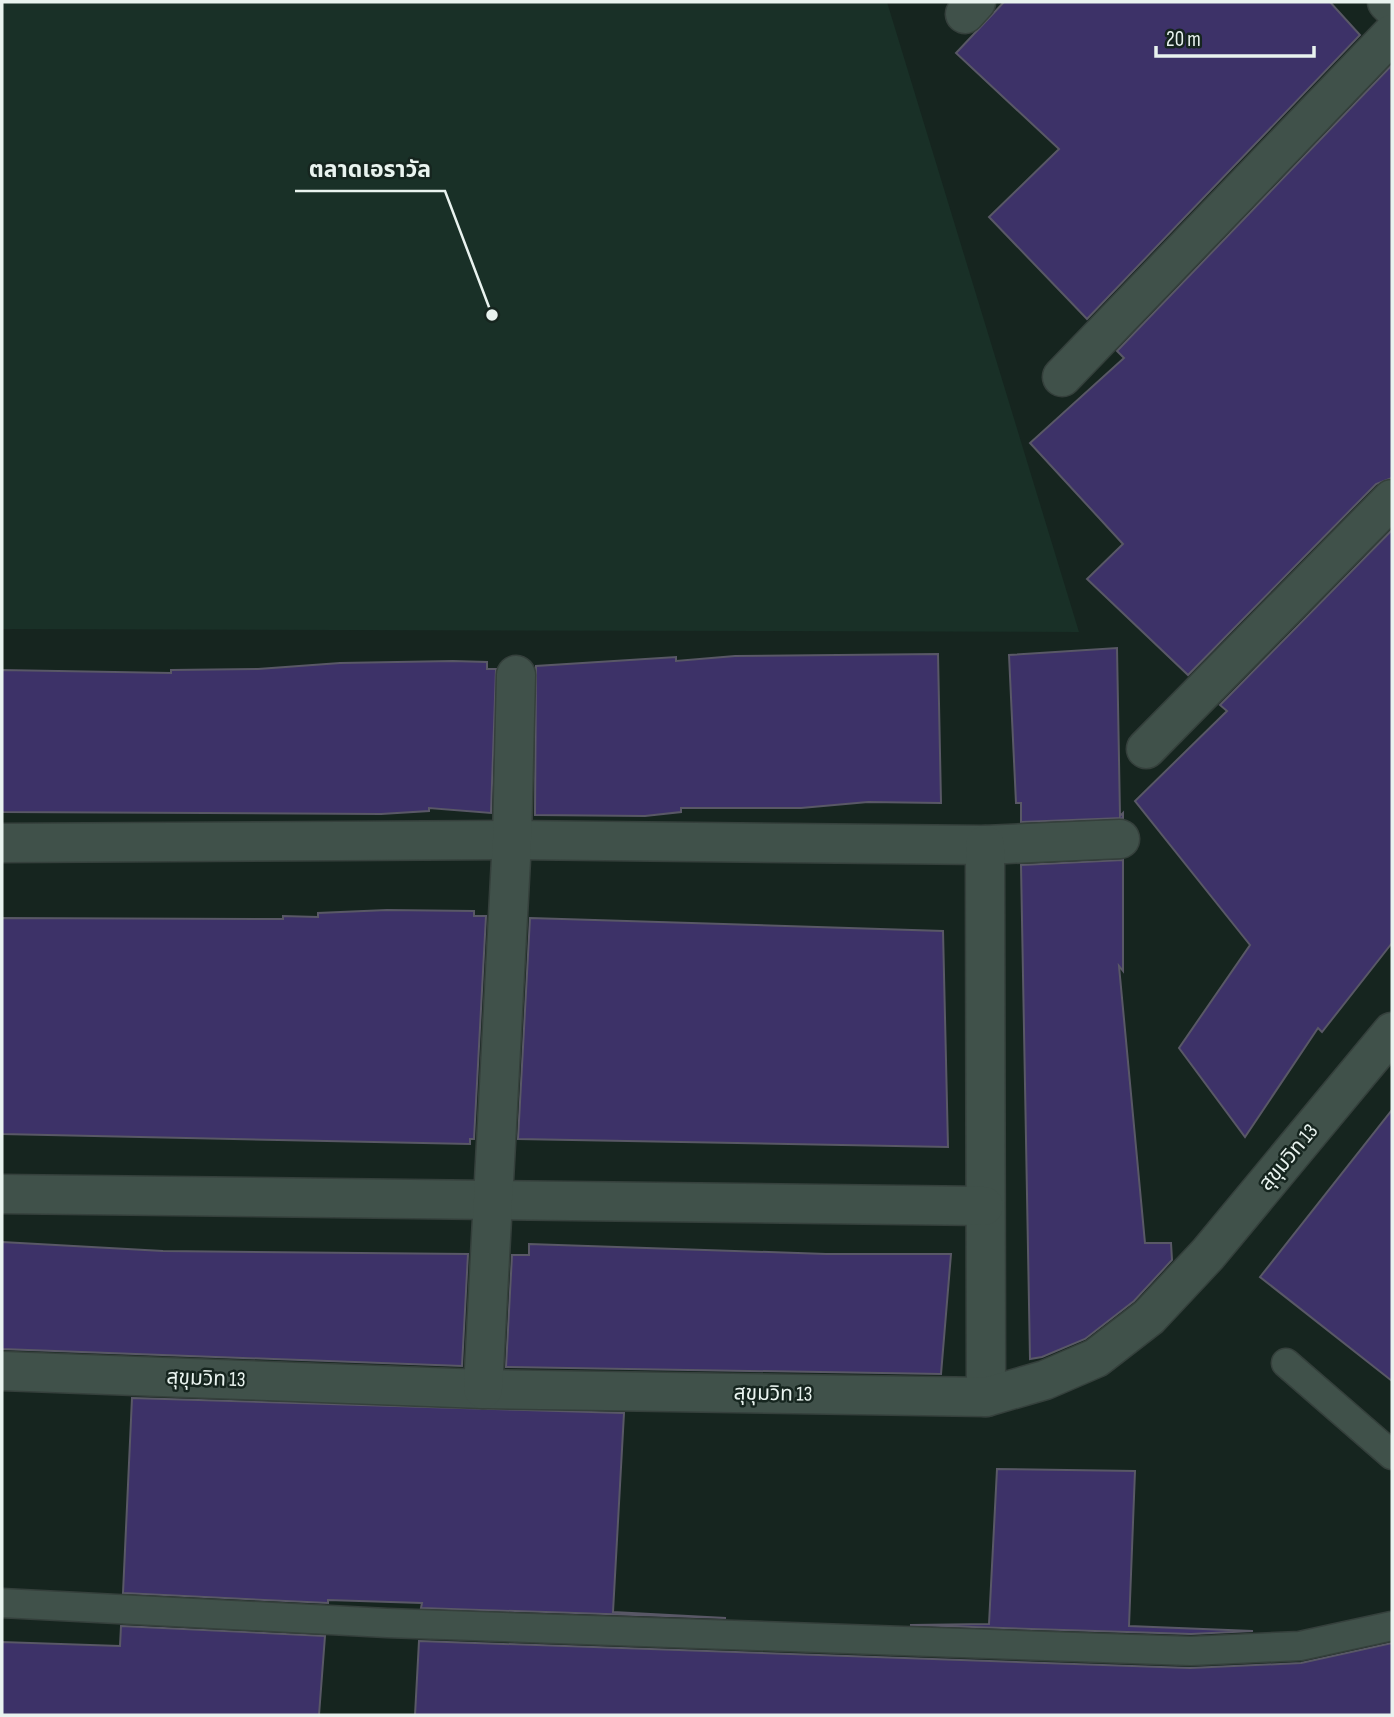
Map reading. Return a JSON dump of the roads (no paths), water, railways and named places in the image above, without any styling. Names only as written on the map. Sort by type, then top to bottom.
[{"type":"street","points":[[1387,2],[1392,7]]},
{"type":"street","points":[[1062,377],[1392,34]]},
{"type":"street","points":[[1146,749],[1392,499]]},
{"type":"street","points":[[483,1389],[495,1202],[512,840],[516,676]]},
{"type":"street","points":[[2,844],[512,840],[985,845],[1120,839]]},
{"type":"street","points":[[985,845],[986,1397]]},
{"type":"street","name":"สุขุมวิท 13","points":[[2,1371],[483,1389],[986,1397],[1045,1380],[1096,1358],[1149,1317],[1208,1254],[1392,1032]]},
{"type":"street","points":[[2,1194],[984,1206]]},
{"type":"lane","points":[[1286,1363],[1392,1455]]},
{"type":"lane","points":[[2,1603],[387,1623],[1191,1651],[1300,1646],[1392,1626]]},
{"type":"place","name":"ตลาดเอราวัล","points":[[492,315]]}]
